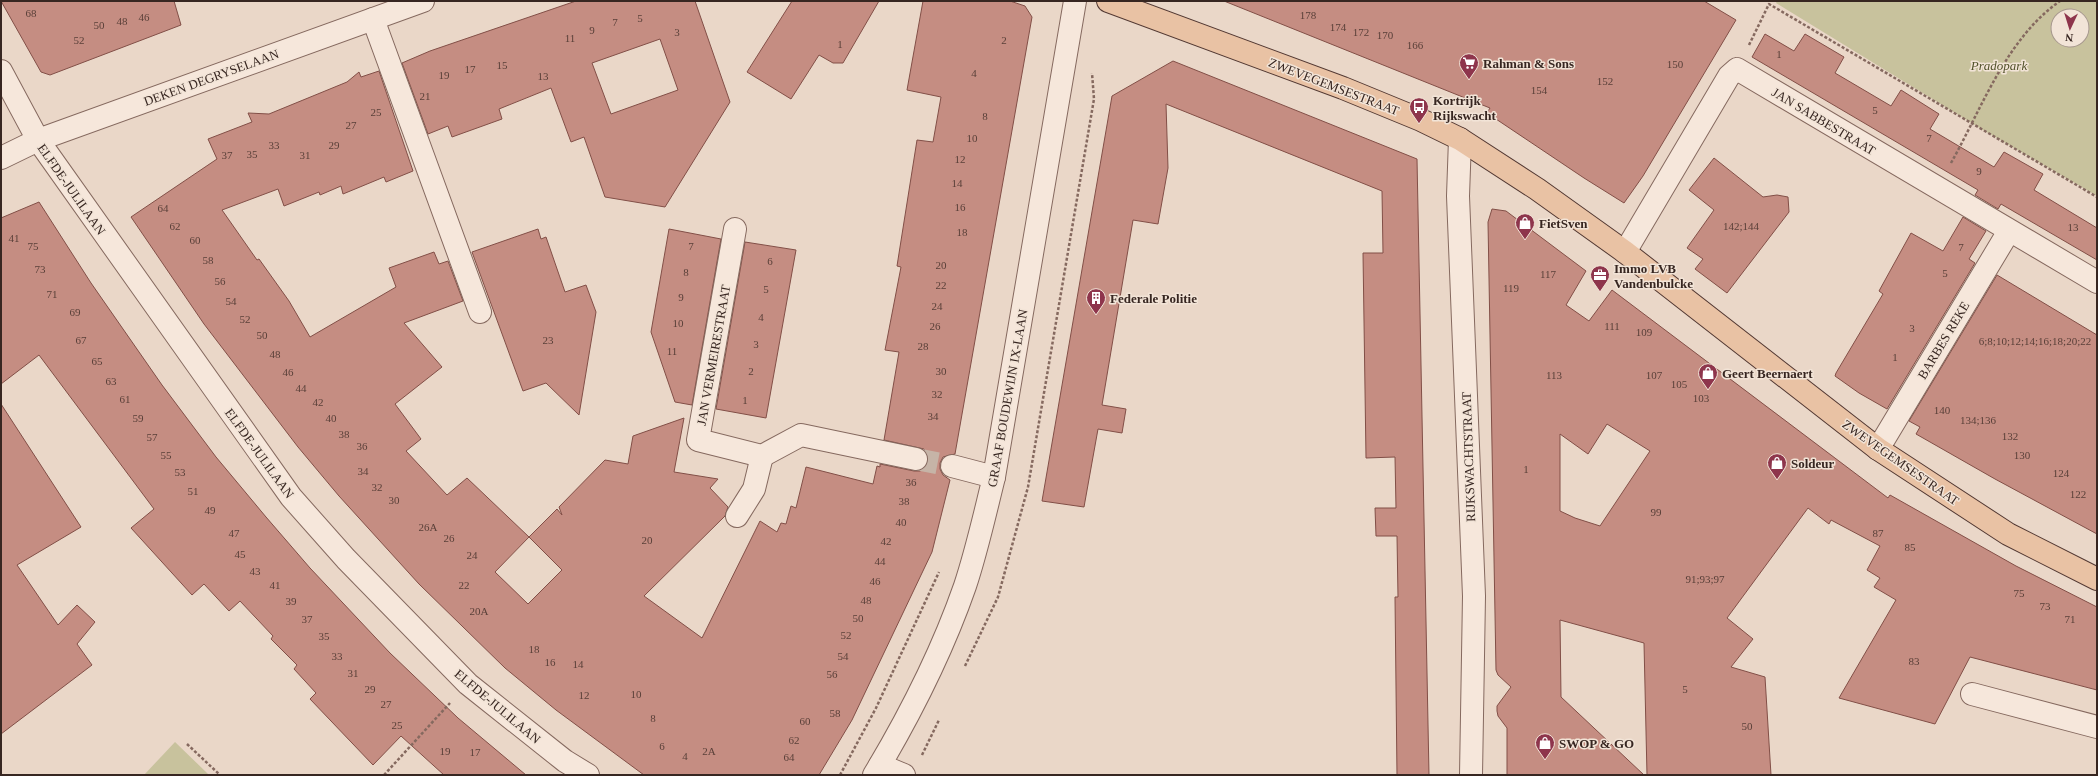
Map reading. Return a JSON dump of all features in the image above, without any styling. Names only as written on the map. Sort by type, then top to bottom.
[{"type":"main road","name":"ZWEVEGEMSESTRAAT","points":[[1108,1],[1343,88],[1421,120],[1460,138],[1536,188],[1625,252],[1878,449],[2008,534],[2097,579]]},
{"type":"street","name":"DEKEN DEGRYSELAAN","points":[[1,158],[38,140],[423,1]]},
{"type":"street","name":"GRAAF BOUDEWIJN IX-LAAN","points":[[877,770],[926,682],[964,586],[980,533],[994,477],[1075,1]]},
{"type":"street","points":[[373,19],[480,312]]},
{"type":"street","points":[[1625,252],[1729,76],[1737,69]]},
{"type":"street","name":"JAN SABBESTRAAT","points":[[1737,69],[2097,282]]},
{"type":"street","name":"ELFDE-JULILAAN","points":[[1,71],[38,140],[291,497],[346,559],[468,684],[565,761],[588,775]]},
{"type":"street","name":"RIJKSWACHTSTRAAT","points":[[1460,138],[1458,196],[1474,596],[1471,775]]},
{"type":"street","name":"JAN VERMEIRESTRAAT","points":[[735,228],[698,440],[762,456]]},
{"type":"street","name":"BARBES REKE","points":[[1878,449],[2009,231]]},
{"type":"street","points":[[737,516],[754,489],[762,456],[801,435],[916,459]]},
{"type":"street","points":[[952,466],[994,477]]},
{"type":"street","points":[[1972,694],[2097,727]]},
{"type":"street","points":[[877,770],[904,775]]},
{"type":"path","points":[[1937,188],[1996,79],[2028,29],[2060,1]]},
{"type":"path","points":[[1737,69],[1769,4],[2097,197]]},
{"type":"path","points":[[840,775],[876,708],[939,571]]},
{"type":"path","points":[[384,775],[468,684]]},
{"type":"path","points":[[186,744],[220,775]]},
{"type":"green space","name":"Pradopark","points":[[1777,1],[2097,1],[2097,196],[1983,130],[1776,3]]},
{"type":"green space","points":[[175,742],[206,772],[209,775],[144,775]]},
{"type":"building","points":[[1,1],[174,1],[181,25],[50,75],[41,72]]},
{"type":"building","points":[[576,1],[695,1],[730,102],[665,207],[605,197],[584,137],[571,142],[551,88],[499,109],[502,119],[452,137],[448,126],[428,134],[402,63],[430,51]],"holes":[[[660,39],[678,90],[611,114],[592,63]]]},
{"type":"building","points":[[792,1],[879,1],[843,63],[833,63],[819,55],[791,99],[747,72]]},
{"type":"building","points":[[923,1],[1010,1],[1025,6],[1032,17],[955,454],[943,457],[940,463],[940,469],[943,475],[950,480],[932,552],[852,720],[819,775],[644,775],[556,710],[505,668],[419,584],[339,496],[298,447],[204,324],[131,217],[217,159],[208,139],[252,122],[248,113],[269,114],[347,82],[359,72],[361,77],[379,71],[413,171],[386,182],[384,177],[343,194],[341,186],[320,195],[319,192],[284,206],[278,189],[222,210],[257,260],[259,259],[289,301],[310,337],[396,287],[389,268],[434,252],[439,264],[448,261],[463,301],[404,323],[442,367],[395,404],[421,439],[406,451],[447,495],[467,478],[529,537],[557,509],[562,515],[559,507],[605,460],[628,464],[633,436],[684,418],[674,472],[718,479],[710,488],[728,507],[725,516],[644,596],[702,638],[760,521],[777,532],[781,523],[786,524],[791,506],[796,508],[806,467],[873,484],[877,466],[880,467],[880,464],[914,471],[920,471],[925,468],[928,462],[928,455],[924,449],[884,440],[899,352],[885,350],[901,267],[897,266],[917,140],[933,142],[941,97],[907,90]],"holes":[[[529,537],[562,570],[528,604],[495,572]]]},
{"type":"building","points":[[1224,1],[1704,1],[1736,20],[1643,176],[1624,203],[1487,113],[1490,108]]},
{"type":"building","points":[[1765,34],[1794,51],[1805,34],[1844,57],[1835,73],[1891,106],[1901,90],[1939,114],[1930,129],[1994,167],[2004,152],[2043,174],[2034,190],[2097,228],[2097,260],[2001,204],[1998,209],[1975,195],[1978,190],[1752,57]]},
{"type":"building","points":[[1173,61],[1417,159],[1429,775],[1397,775],[1395,597],[1398,597],[1397,536],[1376,536],[1375,508],[1396,508],[1395,457],[1366,458],[1363,253],[1383,253],[1382,191],[1166,104],[1168,168],[1158,224],[1133,220],[1102,405],[1126,409],[1122,433],[1098,429],[1084,507],[1042,501],[1112,96]]},
{"type":"building","points":[[1714,158],[1763,197],[1777,195],[1788,197],[1789,212],[1727,293],[1695,269],[1703,259],[1687,248],[1714,210],[1689,190]]},
{"type":"building","points":[[39,202],[91,283],[162,385],[216,457],[266,517],[310,568],[390,653],[458,718],[526,775],[444,775],[401,736],[373,765],[310,699],[316,693],[294,669],[297,665],[271,639],[273,636],[240,601],[229,611],[204,584],[192,595],[131,528],[154,509],[39,355],[1,384],[1,218]]},
{"type":"building","points":[[1492,209],[1506,211],[1586,271],[1566,305],[1589,321],[1612,290],[1888,498],[1890,495],[2016,566],[2097,607],[2097,690],[1970,657],[1935,724],[1839,698],[1896,600],[1874,587],[1880,578],[1867,570],[1880,546],[1831,520],[1829,524],[1808,508],[1727,618],[1753,639],[1731,667],[1765,677],[1771,775],[1647,775],[1644,643],[1560,620],[1561,697],[1644,775],[1507,775],[1507,728],[1498,716],[1497,711],[1497,706],[1511,687],[1498,675],[1496,670],[1488,222]],"holes":[[[1607,424],[1650,451],[1600,526],[1575,518],[1560,511],[1560,434],[1588,454]]]},
{"type":"building","points":[[1963,217],[1986,231],[1969,259],[1975,263],[1887,409],[1859,393],[1835,376],[1836,373],[1883,294],[1879,291],[1911,233],[1943,251]]},
{"type":"building","points":[[538,229],[541,239],[546,237],[565,292],[586,285],[596,312],[579,415],[546,383],[523,391],[472,252]]},
{"type":"building","points":[[669,229],[721,239],[692,405],[675,402],[651,332]]},
{"type":"building","points":[[745,242],[796,250],[766,418],[716,409]]},
{"type":"building","points":[[1997,275],[2097,335],[2097,534],[1916,434],[1920,427],[1909,421]]},
{"type":"building","points":[[1,404],[81,527],[17,565],[58,625],[77,605],[95,622],[77,644],[92,665],[1,734]]},
{"type":"tunnel","points":[[916,459],[952,466]]},
{"type":"place","name":"Rahman & Sons","points":[[1469,80]]},
{"type":"place","name":"Kortrijk Rijkswacht","points":[[1419,124]]},
{"type":"place","name":"FietSven","points":[[1525,240]]},
{"type":"place","name":"Immo LVB Vandenbulcke","points":[[1600,292]]},
{"type":"place","name":"Federale Politie","points":[[1096,315]]},
{"type":"place","name":"Geert Beernaert","points":[[1708,390]]},
{"type":"place","name":"Soldeur","points":[[1777,480]]},
{"type":"place","name":"SWOP & GO","points":[[1545,760]]}]
